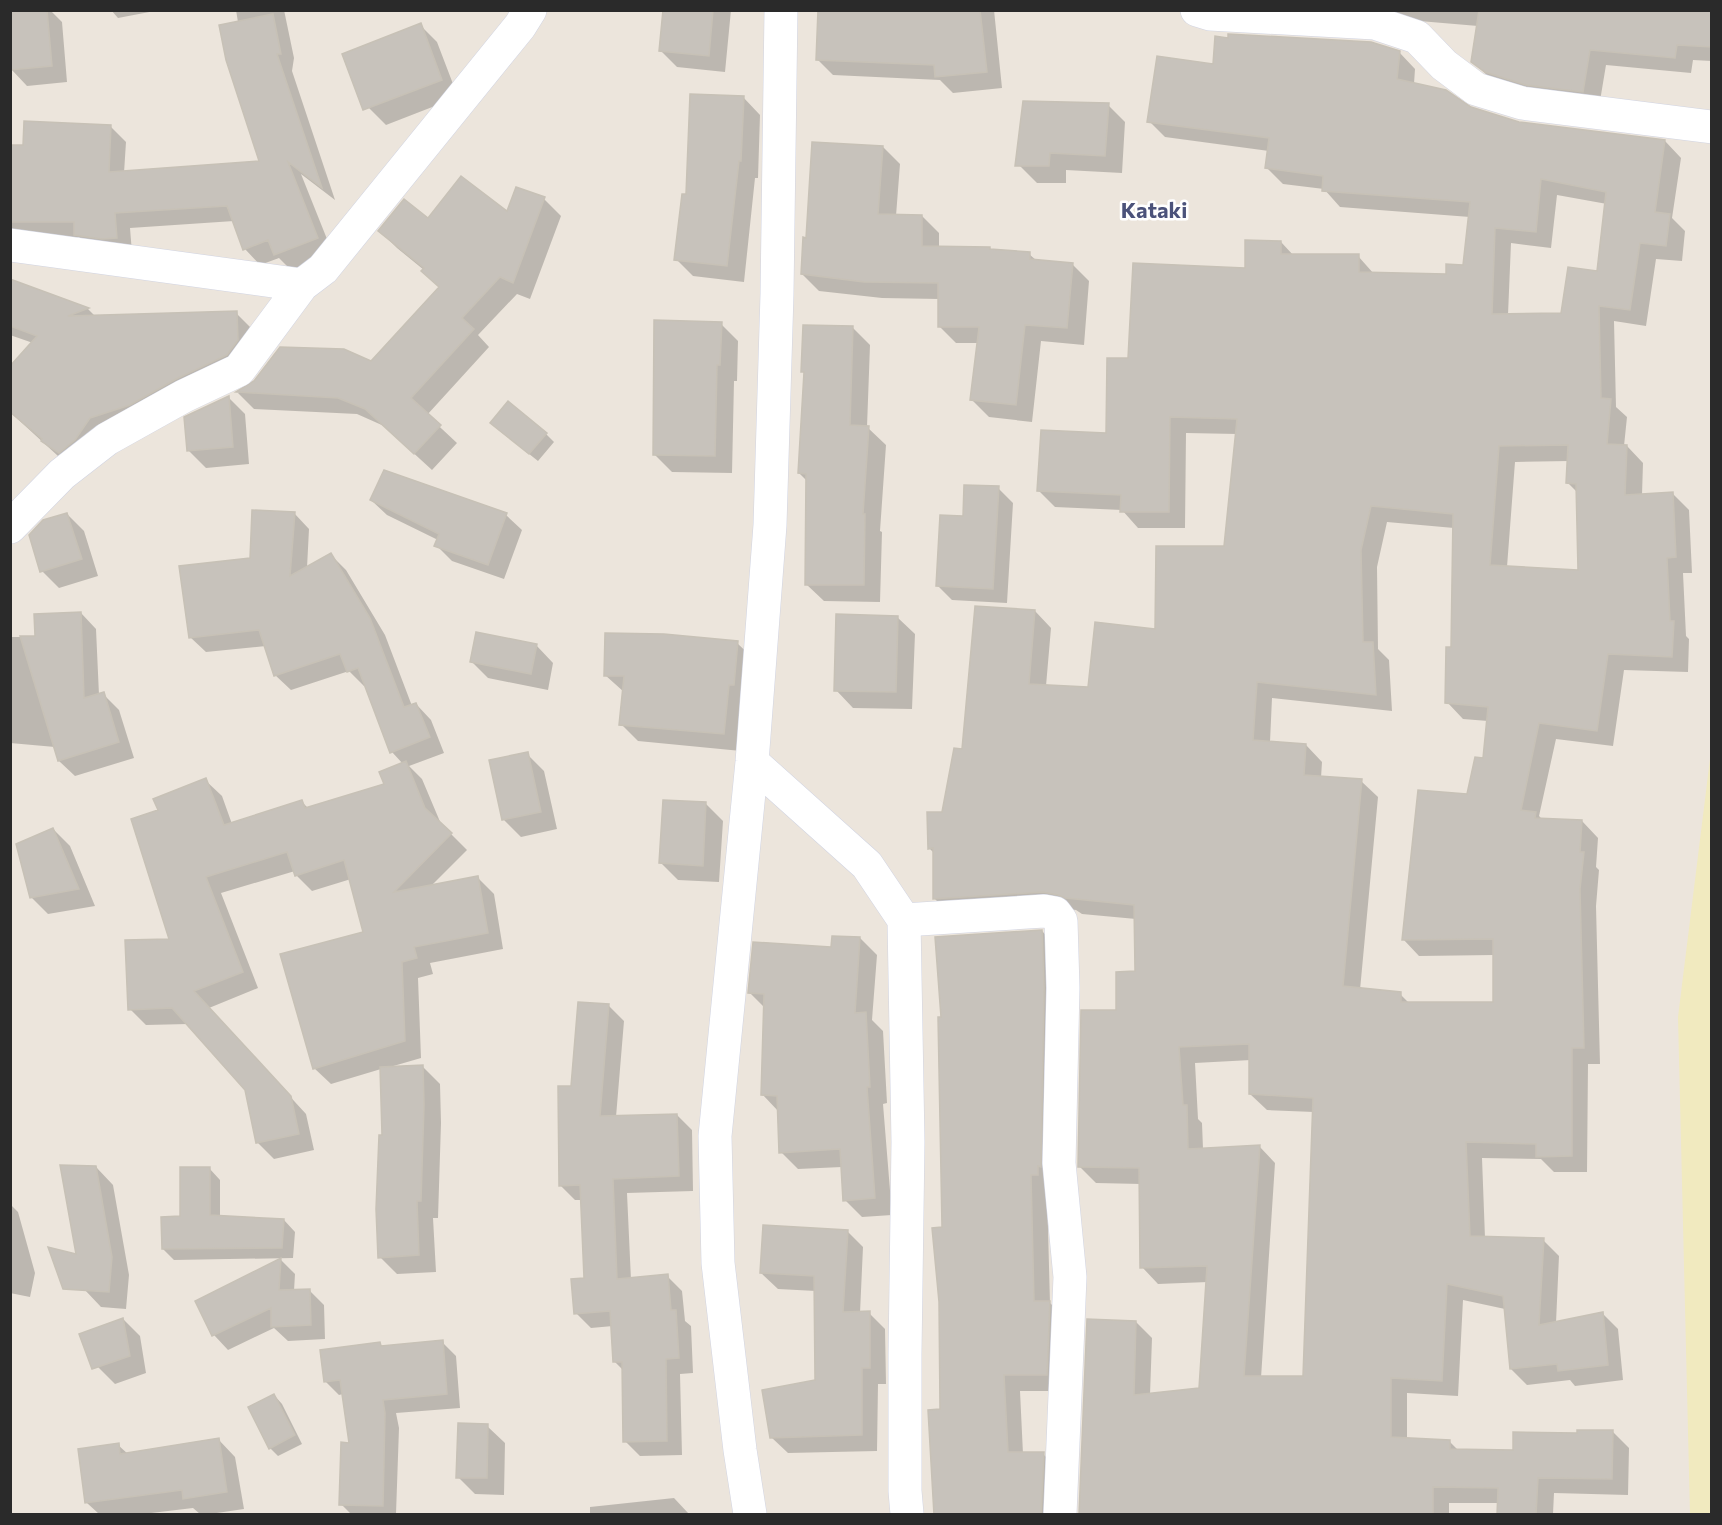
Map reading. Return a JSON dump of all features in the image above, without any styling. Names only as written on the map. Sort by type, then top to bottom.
[{"type":"street","points":[[10,526],[62,474],[107,439],[184,396],[238,370],[302,285],[323,269],[530,10]]},
{"type":"street","points":[[750,1515],[718,1263],[715,1136],[752,762],[770,525],[777,294],[781,10]]},
{"type":"street","points":[[1197,10],[1210,14],[1374,23],[1417,37],[1444,65],[1476,89],[1522,103],[1712,128]]},
{"type":"street","points":[[10,245],[302,285]]},
{"type":"street","points":[[752,762],[867,865],[904,921],[908,1142],[905,1354],[907,1515]]},
{"type":"street","points":[[904,921],[1044,911],[1055,913],[1060,921],[1063,988],[1059,1163],[1070,1277],[1060,1515]]},
{"type":"sand","points":[[1711,751],[1712,1514],[1690,1514],[1678,1017]]},
{"type":"building","points":[[10,10],[47,10],[52,66],[10,70]]},
{"type":"building","points":[[663,10],[713,10],[709,56],[659,51]]},
{"type":"building","points":[[818,10],[980,10],[987,72],[935,77],[934,65],[816,60]]},
{"type":"building","points":[[1479,10],[1712,10],[1712,47],[1677,45],[1675,58],[1590,50],[1583,92],[1526,85],[1485,72],[1471,62]]},
{"type":"building","points":[[273,14],[281,54],[277,54],[322,188],[288,162],[318,238],[274,255],[268,240],[243,250],[227,206],[115,213],[117,238],[102,239],[74,235],[74,222],[10,222],[10,145],[23,145],[24,121],[111,125],[109,172],[259,161],[226,60],[219,25]]},
{"type":"building","points":[[421,23],[442,80],[363,110],[342,54]]},
{"type":"building","points":[[1228,34],[1371,42],[1400,51],[1397,79],[1446,90],[1471,107],[1519,122],[1665,140],[1655,212],[1670,214],[1666,246],[1640,243],[1630,310],[1599,306],[1601,398],[1611,399],[1607,444],[1627,445],[1625,495],[1673,492],[1676,557],[1667,558],[1670,621],[1674,621],[1672,657],[1608,654],[1597,731],[1539,723],[1521,810],[1536,812],[1535,818],[1582,820],[1580,852],[1584,852],[1580,889],[1584,1048],[1572,1048],[1572,1156],[1536,1157],[1536,1144],[1466,1142],[1470,1236],[1544,1238],[1539,1325],[1603,1312],[1608,1365],[1558,1371],[1557,1364],[1510,1369],[1503,1296],[1447,1284],[1442,1381],[1391,1378],[1391,1437],[1450,1440],[1450,1449],[1513,1450],[1513,1432],[1577,1433],[1577,1430],[1613,1430],[1612,1479],[1538,1478],[1536,1515],[1497,1515],[1498,1488],[1433,1487],[1433,1515],[1079,1515],[1087,1319],[1136,1321],[1134,1395],[1199,1388],[1207,1266],[1140,1268],[1139,1168],[1078,1167],[1081,1010],[1116,1010],[1116,972],[1135,971],[1134,905],[1065,898],[1043,892],[933,899],[933,848],[928,849],[927,812],[942,812],[954,748],[962,749],[975,606],[1035,610],[1029,684],[1088,687],[1095,622],[1155,629],[1156,546],[1224,546],[1237,419],[1170,417],[1169,512],[1120,512],[1121,495],[1037,491],[1041,430],[1106,433],[1107,358],[1128,358],[1133,263],[1245,268],[1245,240],[1281,241],[1281,254],[1359,254],[1359,272],[1446,274],[1446,264],[1463,265],[1470,202],[1322,191],[1323,176],[1265,168],[1269,138],[1147,122],[1157,56],[1213,64],[1215,36],[1228,38]],"holes":[[[1541,179],[1606,192],[1597,271],[1568,267],[1561,313],[1492,314],[1495,228],[1536,232]],[[1568,445],[1566,483],[1576,484],[1578,570],[1490,565],[1499,446]],[[1371,506],[1453,514],[1451,647],[1446,647],[1445,703],[1488,707],[1483,758],[1475,757],[1467,794],[1418,790],[1402,940],[1493,939],[1493,1002],[1401,1002],[1401,992],[1343,986],[1362,779],[1304,775],[1306,744],[1253,740],[1257,682],[1376,695],[1373,642],[1363,642],[1361,550]],[[1249,1044],[1249,1094],[1313,1098],[1303,1376],[1244,1376],[1260,1145],[1188,1149],[1187,1105],[1183,1105],[1179,1047]]]},
{"type":"building","points":[[690,94],[744,96],[741,161],[739,161],[727,266],[674,260],[682,194],[686,194]]},
{"type":"building","points":[[1023,101],[1109,103],[1105,156],[1050,153],[1049,166],[1015,166]]},
{"type":"building","points":[[812,142],[883,146],[878,214],[922,215],[922,246],[990,247],[990,249],[1030,252],[1030,259],[1073,263],[1067,328],[1025,325],[1016,405],[970,400],[979,327],[938,327],[938,283],[864,282],[801,274],[803,237],[806,238]]},
{"type":"building","points":[[461,176],[507,211],[516,187],[545,197],[513,283],[500,277],[462,318],[474,329],[411,398],[441,425],[414,454],[365,409],[338,398],[236,392],[254,381],[280,347],[344,349],[371,361],[439,287],[421,271],[424,268],[378,231],[404,199],[428,218]]},
{"type":"building","points":[[10,279],[89,308],[68,316],[237,311],[238,340],[227,355],[176,379],[130,405],[90,418],[75,440],[59,453],[41,441],[42,439],[10,412],[10,366],[37,336],[10,326]]},
{"type":"building","points":[[654,320],[722,322],[720,365],[717,365],[715,456],[653,455]]},
{"type":"building","points":[[803,325],[853,326],[850,425],[869,426],[863,514],[865,514],[864,585],[805,585],[806,474],[798,473],[804,372],[801,372]]},
{"type":"building","points":[[229,396],[233,447],[187,451],[184,417]]},
{"type":"building","points":[[508,401],[547,433],[529,454],[490,423]]},
{"type":"building","points":[[384,470],[507,513],[488,565],[434,546],[439,534],[370,500]]},
{"type":"building","points":[[964,485],[999,486],[993,589],[936,586],[940,515],[963,516]]},
{"type":"building","points":[[252,510],[295,512],[290,576],[331,553],[370,618],[404,707],[416,703],[430,737],[390,753],[358,668],[347,672],[340,654],[274,676],[259,630],[189,638],[179,566],[250,558]]},
{"type":"building","points":[[67,513],[82,559],[40,572],[29,535],[43,520]]},
{"type":"building","points":[[81,612],[84,698],[104,692],[119,742],[58,761],[20,636],[35,636],[34,614]]},
{"type":"building","points":[[836,614],[898,616],[896,692],[834,691]]},
{"type":"building","points":[[476,632],[537,644],[531,674],[470,662]]},
{"type":"building","points":[[605,633],[664,634],[738,641],[734,685],[729,685],[724,734],[619,725],[624,676],[604,676]]},
{"type":"building","points":[[528,752],[541,812],[502,820],[489,760]]},
{"type":"building","points":[[406,761],[425,808],[452,833],[394,892],[478,876],[488,933],[414,947],[417,958],[402,962],[405,1041],[313,1069],[280,954],[363,932],[344,860],[295,876],[287,852],[206,877],[243,972],[194,991],[291,1096],[299,1134],[256,1143],[245,1090],[172,1008],[128,1010],[125,940],[169,939],[131,819],[158,810],[153,799],[206,778],[224,825],[302,800],[305,808],[384,784],[379,772]]},
{"type":"building","points":[[663,800],[706,802],[703,866],[659,863]]},
{"type":"building","points":[[53,828],[79,889],[30,898],[16,844]]},
{"type":"building","points":[[1042,930],[1044,988],[1041,1167],[1038,1166],[1038,1175],[1031,1175],[1034,1301],[1050,1301],[1047,1375],[1004,1375],[1008,1452],[1044,1452],[1041,1515],[934,1515],[928,1410],[940,1409],[939,1302],[932,1228],[942,1227],[938,1017],[941,1017],[935,937]]},
{"type":"building","points":[[832,936],[860,937],[855,1013],[866,1012],[870,1087],[867,1087],[875,1198],[843,1201],[840,1149],[779,1153],[777,1096],[761,1095],[764,994],[748,993],[753,942],[831,947]]},
{"type":"building","points":[[578,1002],[609,1004],[600,1116],[677,1114],[679,1176],[613,1179],[617,1279],[668,1274],[671,1310],[676,1310],[679,1358],[666,1359],[667,1441],[623,1442],[622,1362],[613,1362],[610,1311],[574,1314],[571,1279],[584,1278],[580,1185],[559,1186],[558,1086],[571,1086]]},
{"type":"building","points":[[423,1065],[421,1201],[417,1201],[419,1255],[378,1258],[376,1209],[379,1135],[382,1135],[380,1067]]},
{"type":"building","points":[[60,1165],[96,1166],[112,1257],[109,1292],[63,1289],[48,1247],[76,1254]]},
{"type":"building","points":[[180,1167],[210,1167],[210,1215],[284,1219],[282,1248],[162,1249],[161,1217],[180,1216]]},
{"type":"building","points":[[763,1225],[848,1230],[843,1312],[870,1311],[870,1368],[862,1368],[862,1435],[770,1438],[762,1390],[815,1380],[814,1276],[760,1273]]},
{"type":"building","points":[[281,1258],[279,1290],[310,1289],[311,1325],[271,1327],[271,1308],[212,1336],[195,1301]]},
{"type":"building","points":[[123,1318],[130,1356],[92,1369],[79,1334]]},
{"type":"building","points":[[443,1340],[447,1394],[383,1400],[385,1413],[383,1506],[339,1505],[341,1442],[349,1443],[340,1380],[324,1382],[320,1350],[380,1342],[381,1346]]},
{"type":"building","points":[[274,1394],[295,1435],[269,1449],[248,1407]]},
{"type":"building","points":[[458,1423],[488,1424],[487,1478],[456,1478]]},
{"type":"building","points":[[219,1438],[227,1492],[183,1499],[182,1490],[85,1503],[78,1449],[119,1443],[120,1454]]},
{"type":"district","name":"Kataki","points":[[1154,210]]}]
